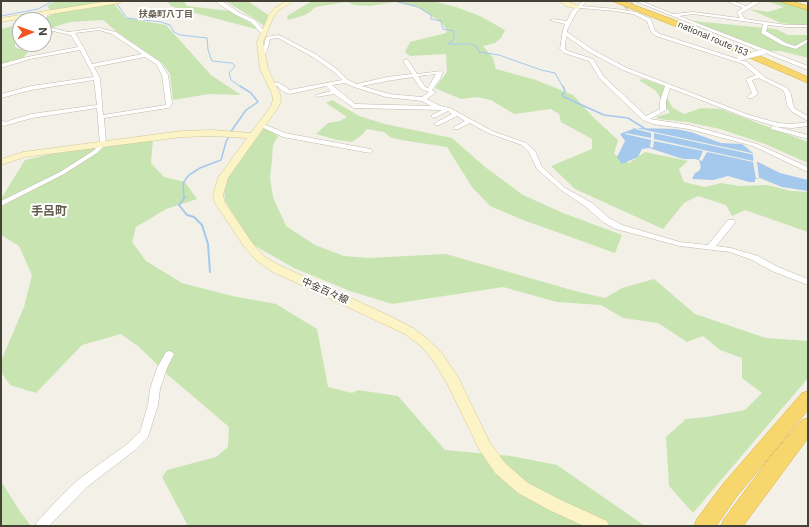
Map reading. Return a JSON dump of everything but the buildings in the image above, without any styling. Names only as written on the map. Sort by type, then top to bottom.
[{"type":"highway","name":"national route 153","points":[[616,1],[671,18],[808,78]]},
{"type":"highway","points":[[782,1],[808,8]]},
{"type":"highway","name":"national route 153","points":[[629,4],[657,14],[808,78]]},
{"type":"highway","points":[[629,4],[649,15],[644,17]]},
{"type":"highway","points":[[657,14],[674,20],[682,19]]},
{"type":"highway","points":[[644,17],[671,18]]},
{"type":"highway","points":[[704,526],[730,490],[808,398]]},
{"type":"highway","points":[[731,526],[778,462],[808,426]]},
{"type":"main road","points":[[50,12],[110,1]]},
{"type":"main road","points":[[99,3],[120,1]]},
{"type":"main road","name":"中金百々線","points":[[290,1],[273,13],[263,32],[260,42],[264,69],[277,100],[275,106],[223,178],[218,195],[220,202],[248,246],[275,268],[388,320],[409,331],[426,344],[437,356],[453,381],[484,446],[500,468],[523,488],[555,505],[601,526]]},
{"type":"main road","points":[[562,1],[568,5],[578,7]]},
{"type":"main road","points":[[1,20],[12,18]]},
{"type":"main road","points":[[1,162],[28,154],[182,134],[213,133],[253,136]]},
{"type":"street","points":[[220,1],[219,2],[238,14],[253,21],[263,32]]},
{"type":"street","points":[[585,1],[578,7],[568,23],[564,33],[563,50],[591,60],[602,78],[645,119],[653,122],[689,127],[755,145],[808,170]]},
{"type":"street","points":[[728,1],[745,7]]},
{"type":"street","points":[[747,1],[755,2]]},
{"type":"street","points":[[744,20],[738,13],[745,7],[755,2]]},
{"type":"street","points":[[578,7],[629,4]]},
{"type":"street","points":[[671,18],[693,13],[789,26],[808,26]]},
{"type":"street","points":[[644,17],[650,22],[653,32],[658,35],[738,59],[750,66],[760,76],[785,89],[793,110],[808,119]]},
{"type":"street","points":[[671,18],[682,19],[808,68]]},
{"type":"street","points":[[552,20],[568,23]]},
{"type":"street","points":[[766,23],[763,32],[784,44],[796,48],[808,40]]},
{"type":"street","points":[[68,33],[98,28],[110,32],[158,63],[165,75],[169,103],[168,106],[101,117]]},
{"type":"street","points":[[1,204],[62,173],[96,152],[103,144],[97,78],[92,66],[75,36],[52,29]]},
{"type":"street","points":[[564,33],[591,51],[626,69],[762,121],[786,125],[808,124]]},
{"type":"street","points":[[262,56],[265,51],[268,38],[278,36],[315,56],[356,86],[388,96],[423,99],[438,107]]},
{"type":"street","points":[[1,66],[29,58],[82,48]]},
{"type":"street","points":[[738,59],[765,51]]},
{"type":"street","points":[[92,66],[146,55]]},
{"type":"street","points":[[406,61],[423,88],[433,93],[423,99]]},
{"type":"street","points":[[356,86],[440,72],[429,90]]},
{"type":"street","points":[[750,96],[755,94],[749,79],[760,76]]},
{"type":"street","points":[[1,96],[31,88],[97,78]]},
{"type":"street","points":[[320,78],[325,84],[354,106],[438,107],[448,109],[490,132],[524,144],[532,151],[540,168],[563,189],[589,205],[606,220],[613,224],[638,234],[667,241],[710,248],[725,248],[755,258],[775,269],[806,279]]},
{"type":"street","points":[[270,84],[279,85],[286,91],[346,80]]},
{"type":"street","points":[[645,119],[663,110],[663,100],[668,85]]},
{"type":"street","points":[[318,96],[335,92]]},
{"type":"street","points":[[1,122],[4,124],[30,116],[100,106]]},
{"type":"street","points":[[434,116],[448,109]]},
{"type":"street","points":[[436,124],[456,114]]},
{"type":"street","points":[[456,128],[470,121]]},
{"type":"street","points":[[762,121],[762,124],[768,127],[808,137]]},
{"type":"street","points":[[261,126],[283,135],[370,151],[366,155]]},
{"type":"street","points":[[710,248],[731,222]]},
{"type":"street","points":[[41,526],[83,483],[131,447],[144,434],[153,405],[155,389],[162,368],[169,354]]},
{"type":"green space","points":[[56,1],[115,1],[115,5],[126,18],[166,25],[211,75],[241,95],[209,94],[173,100],[170,74],[162,63],[117,32],[103,20],[70,22],[54,27],[52,34],[53,14],[47,6]]},
{"type":"green space","points":[[167,1],[184,1],[187,6],[230,11],[257,27],[256,29],[183,10],[171,6]]},
{"type":"green space","points":[[251,1],[249,2],[268,15],[264,26],[227,2]]},
{"type":"green space","points":[[312,1],[433,1],[456,7],[480,16],[505,30],[501,38],[495,43],[483,46],[493,58],[496,69],[536,80],[573,95],[594,118],[618,140],[614,154],[629,163],[645,152],[688,161],[679,169],[684,182],[705,187],[721,183],[739,186],[767,185],[791,191],[808,192],[808,232],[745,210],[732,216],[726,205],[698,196],[684,203],[663,229],[575,189],[551,166],[592,149],[592,139],[561,122],[559,114],[551,109],[514,114],[491,100],[477,97],[461,99],[435,88],[447,72],[446,54],[410,56],[405,52],[410,42],[446,33],[447,30],[442,23],[418,7],[395,2],[370,6],[354,5],[347,2],[315,7],[305,15],[288,20],[287,16]]},
{"type":"green space","points":[[766,1],[779,1],[808,9],[808,26],[781,23],[749,9],[768,12],[784,7]]},
{"type":"green space","points":[[692,22],[776,29],[788,35],[808,35],[808,58],[781,51],[771,51]]},
{"type":"green space","points":[[12,26],[12,52],[28,52],[24,57],[1,65],[1,29]]},
{"type":"green space","points":[[643,79],[670,88],[666,96],[673,108],[684,114],[701,108],[721,109],[808,142],[808,163],[765,144],[720,129],[687,122],[659,119],[656,117],[670,113],[656,91],[639,80]]},
{"type":"green space","points":[[332,100],[359,116],[385,124],[452,138],[485,167],[523,195],[563,213],[622,235],[615,253],[523,220],[490,206],[472,187],[447,147],[401,140],[390,137],[384,132],[367,129],[352,142],[337,140],[316,134],[328,123],[340,121],[347,117],[326,103]]},
{"type":"green space","points":[[264,128],[278,136],[273,145],[270,177],[273,197],[286,226],[315,245],[344,256],[368,258],[446,254],[575,291],[605,298],[622,288],[654,279],[695,314],[766,338],[808,341],[808,378],[693,513],[669,486],[666,437],[686,419],[745,410],[762,393],[742,378],[742,358],[720,350],[703,336],[687,342],[658,323],[623,318],[601,305],[557,302],[503,287],[392,304],[350,291],[294,268],[252,244],[225,201],[224,187],[227,177]]},
{"type":"green space","points":[[153,140],[151,163],[164,177],[185,182],[197,199],[166,209],[136,227],[132,242],[146,261],[182,283],[232,296],[276,304],[317,329],[328,387],[352,393],[358,390],[398,396],[445,450],[511,456],[557,465],[645,526],[188,526],[162,477],[167,470],[216,457],[228,447],[229,427],[168,375],[139,347],[121,334],[82,345],[36,393],[10,385],[1,372],[1,361],[24,307],[32,275],[19,246],[1,235],[1,199],[25,160],[68,150]]},
{"type":"green space","points":[[1,481],[19,510],[31,526],[1,526]]},
{"type":"water","points":[[635,128],[676,129],[691,132],[721,143],[742,144],[753,153],[753,159],[758,162],[780,173],[808,180],[808,191],[782,187],[760,178],[755,179],[755,182],[749,182],[728,176],[713,180],[692,179],[701,167],[699,160],[683,159],[649,148],[642,149],[638,157],[622,164],[617,157],[625,141],[620,134]]},
{"type":"pier","points":[[635,129],[756,154],[759,178],[756,178],[753,162],[707,152],[702,161],[699,160],[703,151],[654,141],[653,148],[650,147],[651,140],[625,134],[651,138],[651,133]],"holes":[[[654,133],[755,155],[753,161],[654,139]]]},
{"type":"waterway","points":[[1,16],[38,9],[53,1]]},
{"type":"waterway","points":[[117,1],[117,4],[127,18],[161,22],[170,25],[174,32],[180,35],[207,38],[208,50],[212,61],[232,63],[235,66],[229,73],[231,80],[241,87]]},
{"type":"waterway","points":[[394,1],[418,7],[431,15],[431,19],[441,21],[443,29],[454,31],[454,39],[448,44],[470,44],[477,47],[479,52],[499,55],[541,70],[555,73],[563,87]]},
{"type":"waterway","points":[[184,198],[183,183],[189,175],[200,168],[221,160],[226,142],[232,130],[246,110],[258,102],[251,93],[240,86]]},
{"type":"waterway","points":[[563,86],[565,91],[562,95],[564,97],[604,115],[628,118],[644,128]]},
{"type":"waterway","points":[[185,197],[179,205],[187,215],[194,217],[202,225],[208,244],[210,272]]},
{"type":"tunnel","points":[[625,8],[632,2]]},
{"type":"district","name":"扶桑町八丁目","points":[[166,14]]},
{"type":"district","name":"手呂町","points":[[49,211]]}]
